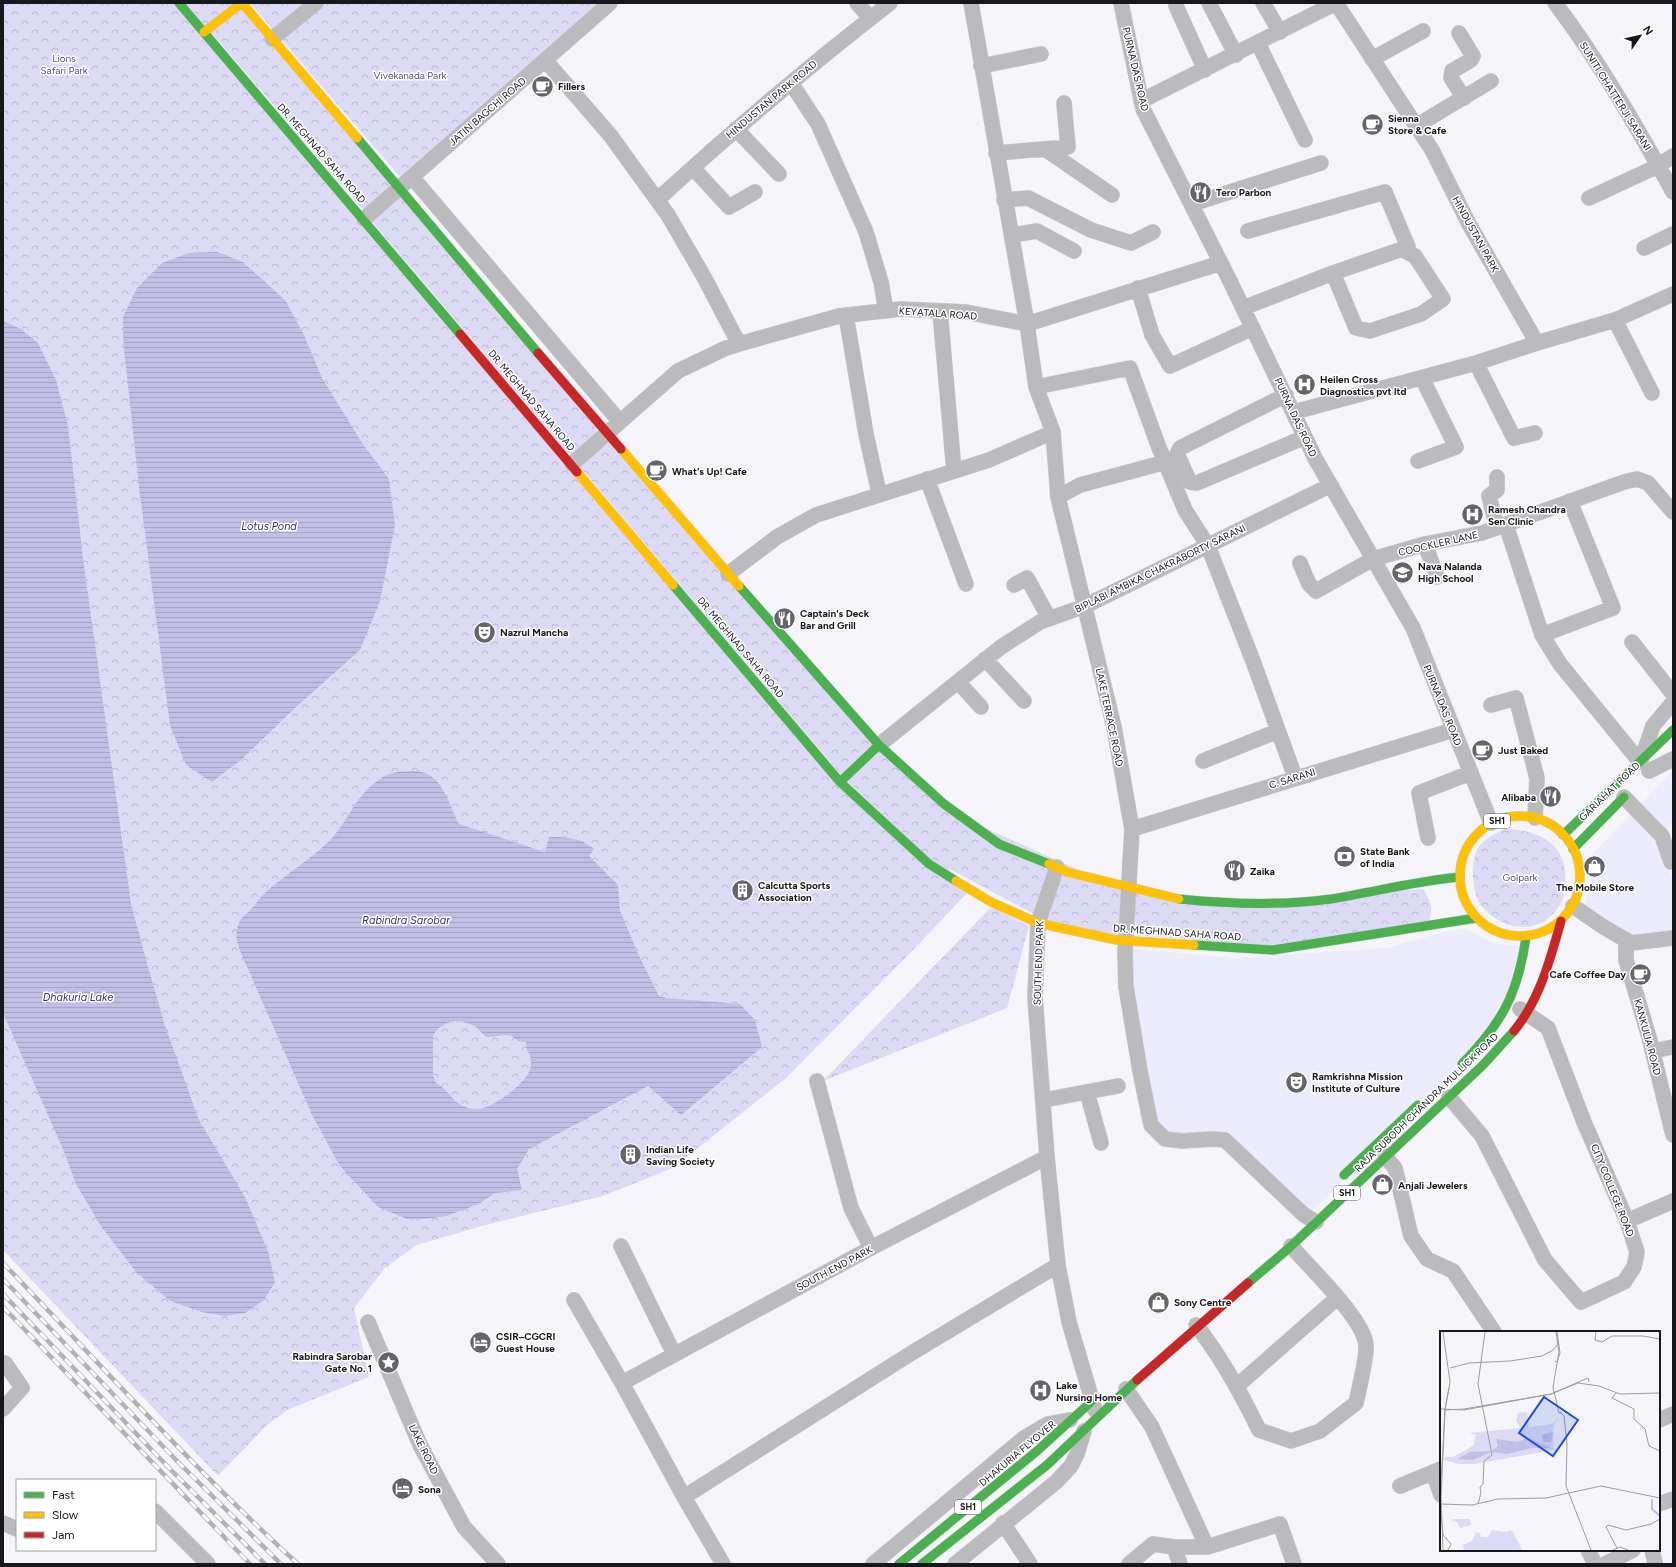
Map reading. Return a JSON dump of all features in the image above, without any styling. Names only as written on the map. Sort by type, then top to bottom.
[{"type":"street","name":"DR. MEGHNAD SAHA ROAD","points":[[179,3],[572,464],[840,782],[929,864],[991,902],[1038,923],[1124,940],[1273,950],[1476,918]]},
{"type":"street","points":[[204,32],[242,3],[400,188],[478,283],[728,574],[879,745],[944,804],[999,844],[1057,868],[1127,887],[1174,899],[1233,904],[1330,899],[1426,880],[1460,877]]},
{"type":"street","points":[[272,39],[316,3]]},
{"type":"street","name":"JATIN BAGCHI ROAD","points":[[364,220],[610,3]]},
{"type":"street","points":[[857,3],[870,18]]},
{"type":"street","name":"HINDUSTAN PARK ROAD","points":[[657,200],[736,129],[890,3]]},
{"type":"street","name":"LAKE TERRACE ROAD","points":[[971,3],[1004,200],[1012,235],[1036,388],[1053,432],[1058,497],[1114,727],[1132,829],[1124,940],[1126,987],[1151,1125],[1165,1139],[1182,1141],[1212,1139],[1225,1140],[1306,1218]]},
{"type":"street","name":"PURNA DAS ROAD","points":[[1121,3],[1143,110],[1192,204],[1286,395],[1305,437],[1330,485],[1413,628],[1491,823]]},
{"type":"street","points":[[1176,3],[1176,6],[1206,70]]},
{"type":"street","points":[[1209,3],[1236,55]]},
{"type":"street","points":[[1263,3],[1280,32]]},
{"type":"street","points":[[1142,101],[1236,55],[1336,3]]},
{"type":"street","name":"HINDUSTAN PARK","points":[[1336,3],[1432,150],[1469,224],[1537,343]]},
{"type":"street","name":"SUNITI CHATTERJI SARANI","points":[[1555,3],[1576,32],[1673,192]]},
{"type":"street","points":[[1372,59],[1423,31]]},
{"type":"street","points":[[1459,33],[1473,56],[1471,60],[1452,71],[1451,78],[1464,98]]},
{"type":"street","points":[[1258,43],[1304,140]]},
{"type":"street","points":[[981,66],[1041,54]]},
{"type":"street","points":[[545,60],[610,135],[657,200],[704,277],[739,344]]},
{"type":"street","points":[[1416,126],[1491,81]]},
{"type":"street","points":[[791,83],[818,124],[866,232],[881,282],[886,311]]},
{"type":"street","points":[[996,153],[1045,150],[1068,146],[1064,103]]},
{"type":"street","points":[[736,129],[779,174]]},
{"type":"street","points":[[1045,150],[1112,195]]},
{"type":"street","points":[[1589,198],[1658,166],[1673,156]]},
{"type":"street","points":[[1192,204],[1321,163]]},
{"type":"street","points":[[693,168],[729,207],[755,192]]},
{"type":"street","points":[[412,177],[620,422]]},
{"type":"street","points":[[1243,308],[1408,246],[1385,192],[1248,230]]},
{"type":"street","points":[[1004,200],[1028,198],[1091,230],[1131,243],[1153,232]]},
{"type":"street","points":[[1012,235],[1037,231],[1074,252]]},
{"type":"street","points":[[1644,248],[1673,234]]},
{"type":"street","points":[[1333,273],[1356,328],[1370,331],[1421,314],[1443,299],[1416,256],[1400,249]]},
{"type":"street","name":"KEYATALA ROAD","points":[[572,464],[678,371],[726,348],[778,332],[846,315],[901,309],[966,312],[1026,324],[1221,263]]},
{"type":"street","points":[[1138,288],[1152,335],[1170,366],[1253,328]]},
{"type":"street","points":[[1294,412],[1476,363],[1615,320],[1673,294]]},
{"type":"street","points":[[940,311],[954,471]]},
{"type":"street","points":[[846,315],[866,434],[879,493]]},
{"type":"street","points":[[1615,320],[1652,393]]},
{"type":"street","points":[[1476,363],[1514,438],[1535,433]]},
{"type":"street","points":[[1036,388],[1130,368],[1185,510],[1208,546],[1295,777]]},
{"type":"street","points":[[1418,461],[1456,447],[1422,378]]},
{"type":"street","points":[[1286,395],[1180,448],[1177,454],[1190,482],[1197,482],[1305,437]]},
{"type":"street","points":[[728,574],[777,537],[816,515],[879,493],[989,460],[1053,432]]},
{"type":"street","points":[[1058,497],[1080,485],[1166,462]]},
{"type":"street","points":[[1497,477],[1497,490],[1489,496],[1542,635],[1560,664],[1644,770]]},
{"type":"street","points":[[927,479],[966,584]]},
{"type":"street","name":"COOCKLER LANE","points":[[1300,563],[1309,584],[1316,592],[1373,559],[1425,544],[1482,533],[1624,482],[1637,479],[1648,483],[1673,512]]},
{"type":"street","name":"BIPLABI AMBIKA CHAKRABORTY SARANI","points":[[879,745],[1001,647],[1049,618],[1085,606],[1330,485]]},
{"type":"street","points":[[1542,635],[1613,608],[1570,502]]},
{"type":"street","points":[[1425,544],[1437,578]]},
{"type":"street","points":[[1014,585],[1027,578],[1049,618]]},
{"type":"street","points":[[1632,642],[1673,694]]},
{"type":"street","points":[[985,660],[1024,701]]},
{"type":"street","points":[[958,682],[981,707]]},
{"type":"street","points":[[1491,705],[1516,698],[1537,778],[1535,818]]},
{"type":"street","name":"GARIAHAT ROAD","points":[[1563,835],[1644,770],[1653,726],[1673,702]]},
{"type":"street","name":"C. SARANI","points":[[1132,829],[1295,777],[1453,730]]},
{"type":"street","points":[[1644,770],[1673,730]]},
{"type":"street","points":[[1203,761],[1278,731]]},
{"type":"street","points":[[840,782],[879,745]]},
{"type":"street","points":[[1644,770],[1673,748]]},
{"type":"street","points":[[1644,770],[1673,759]]},
{"type":"street","points":[[1428,838],[1419,793],[1470,773]]},
{"type":"street","points":[[1627,794],[1662,836],[1671,862],[1673,861]]},
{"type":"street","name":"GARIAHAT ROAD","points":[[1573,849],[1627,794]]},
{"type":"street","name":"SH1","points":[[1513,816],[1535,818],[1550,824],[1563,835],[1573,849],[1580,879],[1578,893],[1573,906],[1561,921],[1545,932],[1526,937],[1499,933],[1476,918],[1464,899],[1460,877],[1463,856],[1474,837],[1491,823],[1513,816]]},
{"type":"street","name":"SOUTH END PARK","points":[[1057,868],[1038,923],[1035,997],[1044,1100],[1047,1158],[1058,1265],[1069,1322],[1096,1397],[1098,1417]]},
{"type":"street","points":[[1573,906],[1602,926],[1631,942],[1673,938]]},
{"type":"street","name":"RAJA SUBODH CHANDRA MULLICK ROAD","points":[[1084,1430],[1126,1388],[1196,1325],[1291,1246],[1306,1218],[1385,1156],[1449,1098],[1507,1039],[1526,1014],[1543,978],[1561,921]]},
{"type":"street","points":[[1456,1070],[1479,1048],[1495,1027],[1510,1002],[1523,966],[1526,937]]},
{"type":"street","name":"KANKULIA ROAD","points":[[1626,940],[1626,960],[1652,1051],[1669,1103],[1673,1135]]},
{"type":"street","name":"CITY COLLEGE ROAD","points":[[1449,1098],[1482,1136],[1545,1260],[1581,1302],[1624,1282],[1634,1267],[1637,1252],[1627,1221],[1584,1122],[1548,1028],[1510,1002]]},
{"type":"street","points":[[1652,1051],[1673,1047]]},
{"type":"street","points":[[817,1081],[851,1208],[871,1248]]},
{"type":"street","points":[[1044,1100],[1118,1086]]},
{"type":"street","points":[[1086,1092],[1101,1143]]},
{"type":"street","name":"SH1","points":[[1337,1182],[1428,1097]]},
{"type":"street","points":[[1385,1156],[1395,1168],[1411,1236],[1428,1259],[1453,1271],[1493,1331]]},
{"type":"street","name":"SOUTH END PARK","points":[[622,1383],[871,1248],[1047,1158]]},
{"type":"street","points":[[1627,1221],[1673,1201]]},
{"type":"street","points":[[621,1246],[674,1354]]},
{"type":"street","points":[[1196,1325],[1210,1343],[1237,1386],[1259,1430],[1291,1441],[1320,1430],[1356,1403],[1366,1346],[1362,1330],[1353,1316],[1291,1246]]},
{"type":"street","points":[[684,1497],[910,1354],[1058,1265]]},
{"type":"street","points":[[1237,1386],[1337,1298]]},
{"type":"street","points":[[574,1300],[723,1564]]},
{"type":"street","name":"LAKE ROAD","points":[[368,1322],[428,1459],[464,1527],[498,1564]]},
{"type":"street","points":[[3,1409],[22,1388],[5,1363]]},
{"type":"street","points":[[1126,1388],[1152,1427],[1207,1547]]},
{"type":"street","name":"SH1","points":[[1074,1419],[1096,1397]]},
{"type":"street","points":[[1660,1420],[1673,1414]]},
{"type":"street","points":[[873,1564],[1024,1438],[1048,1424],[1074,1419]]},
{"type":"street","name":"DHAKURIA FLYOVER","points":[[899,1564],[1074,1419]]},
{"type":"street","points":[[955,1564],[1003,1523],[1056,1482],[1071,1466],[1077,1454],[1084,1430]]},
{"type":"street","name":"SH1","points":[[922,1564],[1047,1465],[1084,1430]]},
{"type":"street","points":[[1400,1486],[1437,1471],[1440,1489]]},
{"type":"street","points":[[1660,1504],[1673,1499]]},
{"type":"street","points":[[156,1512],[208,1564]]},
{"type":"street","points":[[3,1523],[16,1529]]},
{"type":"street","points":[[1003,1523],[1030,1564]]},
{"type":"street","points":[[1129,1564],[1153,1544],[1174,1547],[1207,1547],[1280,1524],[1294,1564]]},
{"type":"street","points":[[1174,1547],[1180,1564]]},
{"type":"street","points":[[1588,1551],[1595,1564]]},
{"type":"street","points":[[1605,1564],[1631,1551]]},
{"type":"shaded area","points":[[1673,771],[1673,818],[1663,840],[1673,883],[1673,933],[1634,939],[1584,908],[1591,883],[1589,857]]},
{"type":"shaded area","name":"Ramkrishna Mission Institute of Culture","points":[[1466,929],[1496,944],[1524,946],[1490,1040],[1307,1215],[1223,1134],[1167,1136],[1154,1124],[1124,948],[1235,958],[1387,948],[1447,931]]},
{"type":"green space","name":"Lions Safari Park","points":[[3,3],[177,3],[836,781],[972,888],[786,1078],[673,1168],[603,1196],[478,1227],[417,1245],[385,1268],[354,1308],[369,1377],[287,1410],[267,1425],[218,1476],[3,1250]]},
{"type":"green space","points":[[186,3],[238,3],[396,186],[366,213]]},
{"type":"green space","name":"Vivekanada Park","points":[[250,3],[602,3],[402,179]]},
{"type":"green space","points":[[399,193],[875,744],[842,776],[370,219]]},
{"type":"green space","points":[[880,751],[952,813],[1123,890],[1125,936],[1047,921],[931,859],[847,781]]},
{"type":"green space","name":"Golpark","points":[[1505,829],[1533,833],[1544,838],[1553,845],[1560,854],[1564,865],[1564,893],[1558,908],[1546,920],[1528,927],[1519,927],[1501,922],[1486,911],[1480,904],[1476,895],[1473,866],[1476,851],[1487,839]]},
{"type":"green space","points":[[1423,889],[1428,897],[1430,905],[1431,913],[1429,922],[1273,946],[1136,935],[1133,892],[1183,905]]},
{"type":"green space","points":[[991,907],[1029,926],[1007,1008],[823,1081]]},
{"type":"water","name":"Lotus Pond","points":[[217,252],[243,262],[285,300],[304,335],[322,378],[362,443],[389,479],[395,525],[380,601],[360,650],[295,708],[241,760],[212,782],[186,765],[170,725],[139,487],[123,339],[123,317],[137,288],[162,263],[189,253]]},
{"type":"water","name":"Dhakuria Lake","points":[[3,321],[21,329],[38,343],[56,380],[68,426],[83,558],[131,904],[165,1026],[199,1120],[246,1199],[269,1254],[275,1282],[264,1300],[245,1313],[225,1316],[202,1312],[170,1301],[136,1272],[101,1226],[76,1184],[63,1149],[3,1013]]},
{"type":"water","name":"Rabindra Sarobar","points":[[418,771],[433,778],[439,784],[448,799],[459,824],[545,852],[549,837],[578,840],[594,849],[589,856],[618,885],[620,910],[638,954],[659,996],[666,998],[740,1004],[755,1020],[762,1047],[681,1115],[648,1086],[529,1149],[517,1169],[522,1190],[495,1193],[479,1204],[446,1216],[424,1219],[407,1219],[378,1207],[340,1166],[313,1117],[244,960],[237,937],[237,928],[243,917],[265,893],[317,852],[333,837],[365,792],[384,776],[389,774]],"holes":[[[455,1021],[474,1026],[488,1037],[507,1035],[518,1041],[526,1042],[531,1062],[531,1068],[527,1076],[507,1095],[483,1108],[477,1109],[463,1106],[435,1082],[433,1074],[433,1036],[434,1033],[442,1026]]]},
{"type":"railway","points":[[3,1263],[185,1454],[259,1528],[298,1564]]},
{"type":"railway","points":[[3,1279],[178,1462],[281,1564]]},
{"type":"railway","points":[[3,1294],[170,1469],[265,1564]]},
{"type":"railway","points":[[3,1307],[250,1564]]},
{"type":"traffic: fast","points":[[179,3],[460,334]]},
{"type":"traffic: fast","points":[[357,138],[538,353]]},
{"type":"traffic: fast","points":[[673,585],[840,782],[929,864],[956,881]]},
{"type":"traffic: fast","points":[[739,586],[879,745],[944,804],[999,844],[1049,864]]},
{"type":"traffic: fast","points":[[1563,835],[1673,730]]},
{"type":"traffic: fast","points":[[840,782],[879,745]]},
{"type":"traffic: fast","points":[[1573,849],[1624,797]]},
{"type":"traffic: fast","points":[[1179,899],[1255,904],[1293,903],[1331,899],[1427,881],[1460,877]]},
{"type":"traffic: fast","points":[[1194,945],[1273,950],[1476,918]]},
{"type":"traffic: fast","points":[[1462,1064],[1488,1035],[1506,1006],[1518,975],[1526,937]]},
{"type":"traffic: fast","points":[[1248,1283],[1289,1248],[1483,1065],[1514,1031]]},
{"type":"traffic: fast","points":[[1344,1175],[1418,1105]]},
{"type":"traffic: fast","points":[[922,1564],[1047,1465],[1137,1380]]},
{"type":"traffic: fast","points":[[899,1564],[1037,1451],[1092,1401]]},
{"type":"traffic: slow","points":[[242,3],[357,138]]},
{"type":"traffic: slow","points":[[204,32],[242,3]]},
{"type":"traffic: slow","points":[[621,449],[739,586]]},
{"type":"traffic: slow","points":[[577,472],[673,585]]},
{"type":"traffic: slow","points":[[1520,816],[1532,817],[1543,821],[1553,826],[1562,834],[1570,843],[1575,853],[1579,864],[1580,876],[1579,888],[1575,899],[1570,909],[1562,918],[1553,926],[1543,931],[1532,935],[1520,936],[1508,935],[1497,931],[1487,926],[1478,918],[1470,909],[1465,899],[1461,888],[1460,876],[1461,864],[1465,853],[1470,843],[1478,834],[1487,826],[1497,821],[1508,817],[1520,816]]},
{"type":"traffic: slow","points":[[1049,864],[1067,872],[1179,899]]},
{"type":"traffic: slow","points":[[956,881],[991,902],[1038,923],[1117,940],[1194,945]]},
{"type":"traffic: jam","points":[[460,334],[577,472]]},
{"type":"traffic: jam","points":[[538,353],[621,449]]},
{"type":"traffic: jam","points":[[1514,1031],[1531,1006],[1543,979],[1561,921]]},
{"type":"traffic: jam","points":[[1137,1380],[1248,1283]]},
{"type":"place","name":"Fillers","points":[[543,86]]},
{"type":"place","name":"Sienna Store & Cafe","points":[[1373,124]]},
{"type":"place","name":"Tero Parbon","points":[[1201,192]]},
{"type":"place","name":"Heilen Cross Diagnostics pvt ltd","points":[[1305,385]]},
{"type":"place","name":"What's Up! Cafe","points":[[656,471]]},
{"type":"place","name":"Ramesh Chandra Sen Clinic","points":[[1472,515]]},
{"type":"place","name":"Nava Nalanda High School","points":[[1402,572]]},
{"type":"place","name":"Captain's Deck Bar and Grill","points":[[785,619]]},
{"type":"place","name":"Nazrul Mancha","points":[[484,632]]},
{"type":"place","name":"Just Baked","points":[[1482,750]]},
{"type":"place","name":"Alibaba","points":[[1551,797]]},
{"type":"place","name":"State Bank of India","points":[[1345,857]]},
{"type":"place","name":"The Mobile Store","points":[[1595,867]]},
{"type":"place","name":"Zaika","points":[[1235,871]]},
{"type":"place","name":"Calcutta Sports Association","points":[[742,891]]},
{"type":"place","name":"Cafe Coffee Day","points":[[1641,974]]},
{"type":"place","name":"Ramkrishna Mission Institute of Culture","points":[[1296,1082]]},
{"type":"place","name":"Indian Life Saving Society","points":[[631,1155]]},
{"type":"place","name":"Anjali Jewelers","points":[[1382,1185]]},
{"type":"place","name":"Sony Centre","points":[[1158,1302]]},
{"type":"place","name":"CSIR–CGCRI Guest House","points":[[481,1342]]},
{"type":"place","name":"Rabindra Sarobar Gate No. 1","points":[[388,1362]]},
{"type":"place","name":"Lake Nursing Home","points":[[1041,1391]]},
{"type":"place","name":"Sona","points":[[402,1489]]}]
